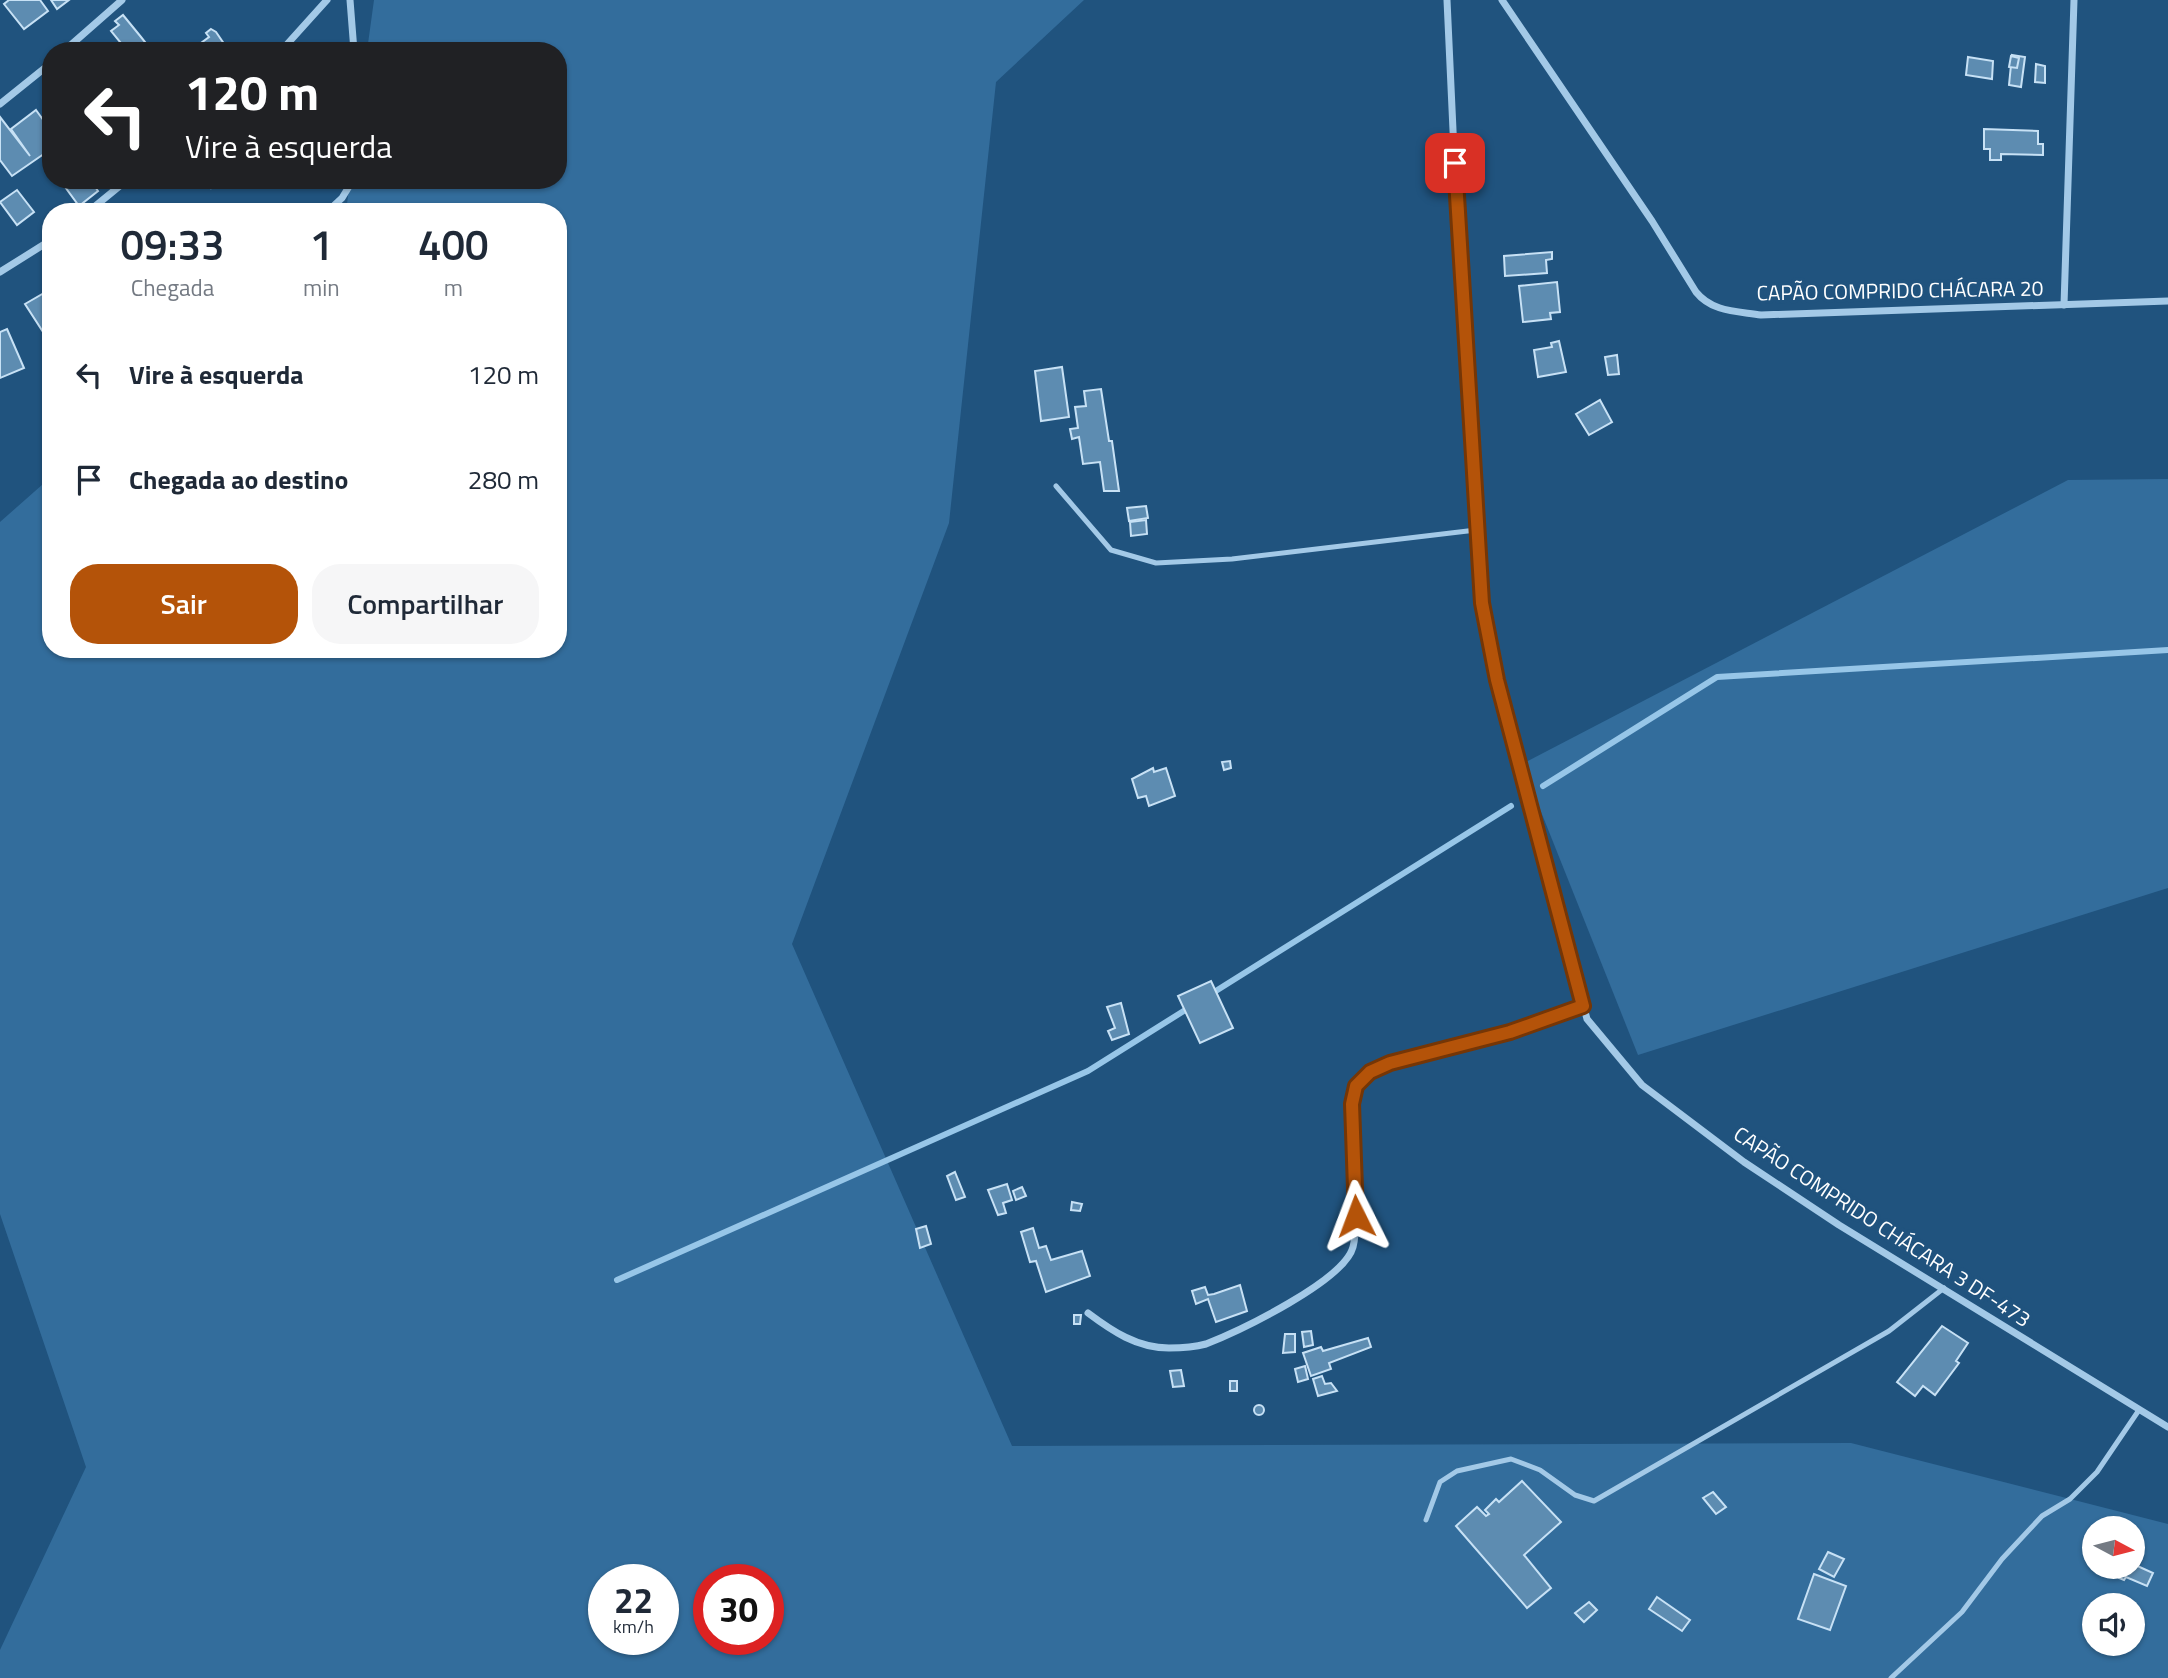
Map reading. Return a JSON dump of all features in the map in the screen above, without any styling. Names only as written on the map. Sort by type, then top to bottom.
[{"type":"street","points":[[74,42],[121,0]]},
{"type":"street","points":[[289,42],[327,0]]},
{"type":"street","points":[[350,0],[353,42]]},
{"type":"street","name":"CAPÃO COMPRIDO CHÁCARA 3 DF-473","points":[[1447,0],[1482,603],[1497,680],[1583,1006],[1603,1041],[1642,1085],[1744,1162],[2168,1427]]},
{"type":"street","name":"CAPÃO COMPRIDO CHÁCARA 20","points":[[1502,0],[1704,302],[1715,308],[1761,314],[2168,301]]},
{"type":"street","points":[[2064,305],[2074,0]]},
{"type":"street","points":[[0,104],[42,70]]},
{"type":"street","points":[[99,203],[116,189]]},
{"type":"street","points":[[337,203],[348,189]]},
{"type":"street","points":[[0,272],[42,246]]},
{"type":"street","points":[[1088,1312],[1116,1334],[1145,1345],[1167,1348],[1203,1345],[1272,1312],[1336,1273],[1348,1259],[1354,1245],[1356,1216],[1352,1104],[1356,1086],[1370,1072],[1390,1063],[1510,1032],[1583,1006]]},
{"type":"lane","points":[[1056,486],[1111,550],[1156,563],[1232,559],[1476,530]]},
{"type":"lane","points":[[1426,1520],[1440,1482],[1457,1471],[1511,1459],[1541,1470],[1575,1495],[1594,1501],[1889,1331],[1944,1289]]},
{"type":"lane","points":[[1891,1678],[1962,1612],[2002,1559],[2042,1516],[2070,1499],[2097,1472],[2139,1410]]},
{"type":"shaded area","points":[[374,0],[1084,0],[996,82],[949,523],[792,944],[1012,1446],[1851,1443],[2137,1516],[2082,1516],[2082,1579],[2145,1579],[2146,1518],[2168,1524],[2168,1678],[0,1678],[0,1650],[86,1467],[0,1214],[0,522],[42,485],[42,658],[567,658],[567,203],[347,203],[349,189],[567,189],[567,42],[368,42]]},
{"type":"shaded area","points":[[2168,479],[2168,888],[1638,1055],[1522,764],[2068,480]]},
{"type":"building","points":[[9,0],[40,0],[48,11],[24,29],[4,4]]},
{"type":"building","points":[[51,0],[69,0],[57,9]]},
{"type":"building","points":[[123,15],[145,42],[120,42],[111,31],[119,25],[115,21]]},
{"type":"building","points":[[211,29],[223,42],[202,42],[209,37],[206,33]]},
{"type":"building","points":[[2012,55],[2025,57],[2021,87],[2009,85]]},
{"type":"building","points":[[2011,56],[2019,58],[2017,68],[2009,67]]},
{"type":"building","points":[[1968,57],[1993,61],[1992,79],[1966,75]]},
{"type":"building","points":[[2036,64],[2045,66],[2045,83],[2035,82]]},
{"type":"building","points":[[36,110],[42,118],[42,155],[12,176],[0,160],[0,117],[30,156],[11,129]]},
{"type":"building","points":[[1984,129],[2038,131],[2038,144],[2043,144],[2043,155],[2001,154],[2001,160],[1990,160],[1990,149],[1984,149]]},
{"type":"building","points":[[67,189],[98,191],[83,203],[77,203]]},
{"type":"building","points":[[17,190],[34,212],[17,225],[0,202]]},
{"type":"building","points":[[1552,252],[1552,259],[1546,260],[1547,273],[1505,276],[1504,256]]},
{"type":"building","points":[[1557,282],[1560,312],[1550,313],[1551,319],[1523,322],[1519,286]]},
{"type":"building","points":[[42,294],[42,330],[25,304]]},
{"type":"building","points":[[7,329],[24,368],[0,378],[0,332]]},
{"type":"building","points":[[1559,341],[1566,372],[1538,377],[1534,350],[1552,347],[1551,343]]},
{"type":"building","points":[[1617,355],[1619,374],[1608,375],[1605,357]]},
{"type":"building","points":[[1062,367],[1069,417],[1041,421],[1035,371]]},
{"type":"building","points":[[1101,389],[1119,491],[1104,491],[1100,462],[1083,464],[1079,437],[1072,439],[1070,429],[1078,428],[1075,407],[1086,406],[1084,391]]},
{"type":"building","points":[[1600,400],[1612,422],[1589,435],[1576,414]]},
{"type":"building","points":[[1146,506],[1148,518],[1129,521],[1127,508]]},
{"type":"building","points":[[1146,520],[1147,534],[1131,536],[1130,522]]},
{"type":"building","points":[[1230,761],[1231,768],[1224,770],[1222,762]]},
{"type":"building","points":[[1153,768],[1154,772],[1166,768],[1175,796],[1149,806],[1146,796],[1138,798],[1132,779]]},
{"type":"building","points":[[1211,981],[1233,1028],[1200,1043],[1178,996]]},
{"type":"building","points":[[1121,1003],[1129,1034],[1112,1040],[1108,1031],[1115,1028],[1107,1007]]},
{"type":"building","points":[[955,1172],[965,1197],[956,1200],[947,1176]]},
{"type":"building","points":[[1007,1184],[1012,1200],[1003,1203],[1006,1213],[998,1215],[988,1190]]},
{"type":"building","points":[[1022,1187],[1026,1196],[1016,1200],[1013,1191]]},
{"type":"building","points":[[1072,1202],[1082,1204],[1080,1211],[1071,1210]]},
{"type":"building","points":[[926,1226],[931,1244],[920,1248],[916,1229]]},
{"type":"building","points":[[1033,1228],[1039,1248],[1046,1246],[1051,1260],[1082,1251],[1090,1276],[1046,1292],[1036,1261],[1030,1262],[1021,1232]]},
{"type":"building","points":[[1240,1285],[1247,1311],[1216,1322],[1208,1299],[1196,1304],[1192,1291],[1205,1287],[1208,1295]]},
{"type":"building","points":[[1074,1315],[1081,1315],[1080,1324],[1074,1324]]},
{"type":"building","points":[[1942,1326],[1968,1343],[1956,1361],[1959,1363],[1935,1395],[1923,1386],[1915,1396],[1897,1382]]},
{"type":"building","points":[[1311,1331],[1313,1345],[1304,1347],[1302,1332]]},
{"type":"building","points":[[1285,1334],[1295,1334],[1295,1352],[1283,1353]]},
{"type":"building","points":[[1368,1338],[1371,1347],[1329,1363],[1331,1369],[1311,1376],[1303,1353],[1321,1347],[1323,1351]]},
{"type":"building","points":[[1305,1366],[1308,1379],[1298,1382],[1295,1369]]},
{"type":"building","points":[[1181,1370],[1184,1386],[1173,1387],[1170,1371]]},
{"type":"building","points":[[1322,1376],[1325,1384],[1331,1383],[1337,1391],[1318,1396],[1313,1379]]},
{"type":"building","points":[[1230,1381],[1237,1381],[1237,1391],[1230,1391]]},
{"type":"building","points":[[1259,1405],[1264,1410],[1259,1415],[1254,1410]]},
{"type":"building","points":[[1522,1481],[1561,1522],[1524,1555],[1551,1588],[1527,1608],[1456,1526],[1477,1507],[1486,1516],[1489,1514],[1485,1510],[1496,1499],[1499,1502]]},
{"type":"building","points":[[1713,1492],[1726,1507],[1716,1514],[1703,1498]]},
{"type":"building","points":[[1828,1552],[1844,1559],[1834,1577],[1819,1569]]},
{"type":"building","points":[[2146,1570],[2153,1573],[2147,1586],[2131,1579],[2145,1579]]},
{"type":"building","points":[[1814,1574],[1846,1586],[1830,1630],[1798,1619]]},
{"type":"building","points":[[1657,1597],[1690,1620],[1682,1631],[1649,1609]]},
{"type":"building","points":[[1589,1602],[1597,1610],[1584,1622],[1575,1613]]},
{"type":"waterway","points":[[1543,786],[1717,677],[2168,650]]},
{"type":"waterway","points":[[1211,994],[1511,806]]},
{"type":"waterway","points":[[617,1280],[1088,1071],[1190,1007]]},
{"type":"route","points":[[1356,1216],[1352,1104],[1356,1086],[1370,1072],[1390,1063],[1510,1032],[1583,1006],[1497,680],[1482,603],[1455,163]]}]
